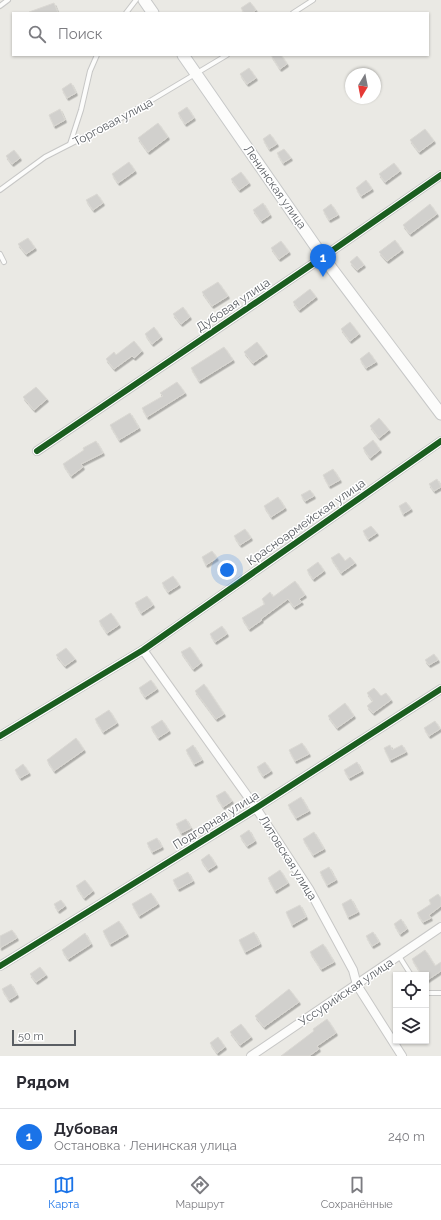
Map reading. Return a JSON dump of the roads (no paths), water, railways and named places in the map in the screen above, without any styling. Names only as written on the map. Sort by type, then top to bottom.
[{"type":"main road","points":[[144,0],[152,12]]},
{"type":"main road","name":"Ленинская улица","points":[[183,56],[323,257],[441,414]]},
{"type":"street","name":"Дубовая улица","points":[[37,451],[441,175]]},
{"type":"street","name":"Красноармейская улица","points":[[0,736],[143,650],[441,440]]},
{"type":"street","name":"Литовская улица","points":[[143,650],[256,808],[309,889],[354,970],[357,985],[402,1056]]},
{"type":"street","name":"Подгорная улица","points":[[0,966],[256,808],[441,690]]},
{"type":"street","name":"Уссурийская улица","points":[[251,1056],[441,927]]},
{"type":"lane","points":[[0,6],[8,0]]},
{"type":"lane","points":[[127,12],[136,0]]},
{"type":"lane","points":[[295,12],[313,0]]},
{"type":"lane","points":[[70,145],[81,110],[90,71],[98,56]]},
{"type":"lane","name":"Торговая улица","points":[[0,190],[45,158],[125,116],[196,75],[225,56]]},
{"type":"lane","points":[[0,254],[4,262]]},
{"type":"lane","points":[[399,956],[409,972]]},
{"type":"lane","points":[[429,993],[441,993]]},
{"type":"place","name":"Дубовая","points":[[323,277]]}]
